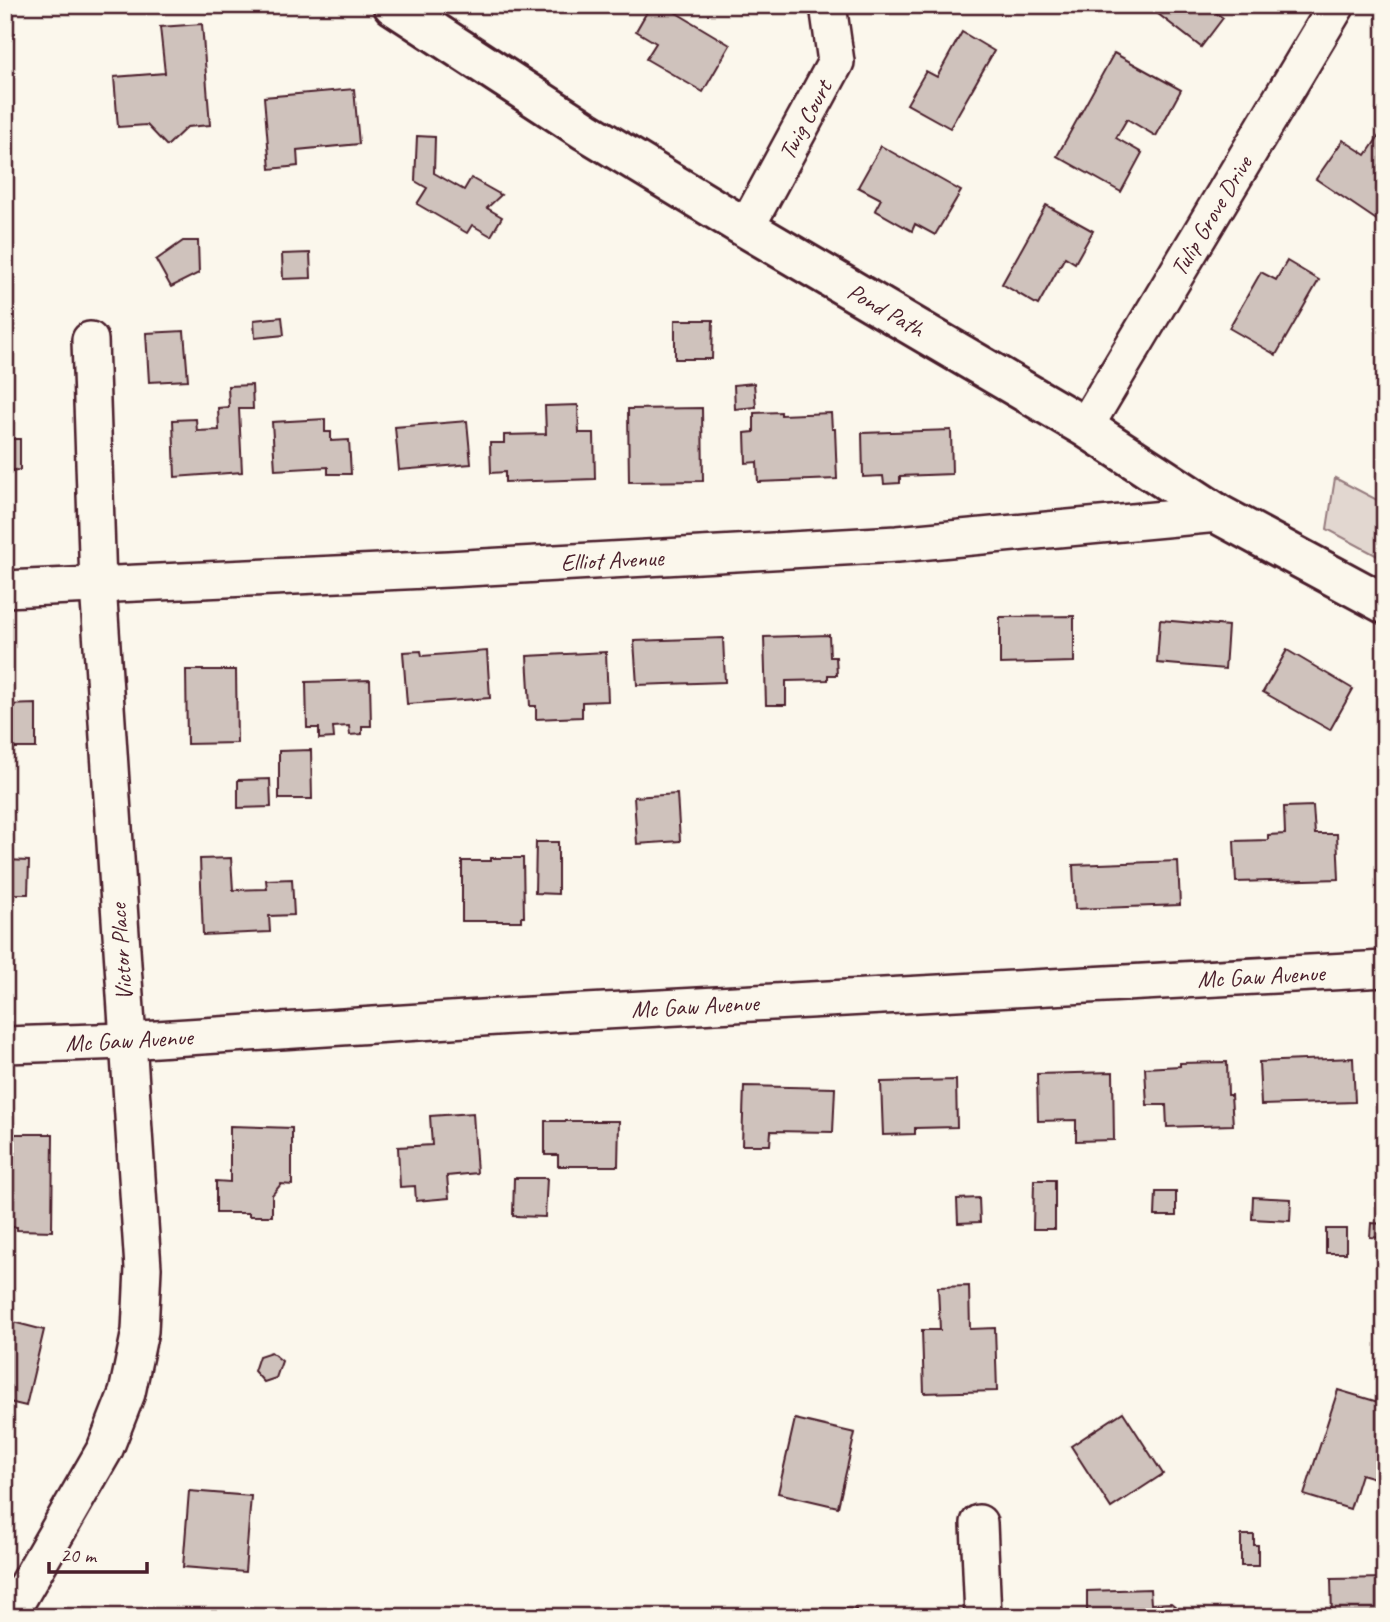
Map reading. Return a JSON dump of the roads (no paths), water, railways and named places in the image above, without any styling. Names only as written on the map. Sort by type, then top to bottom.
[{"type":"street","name":"Pond Path","points":[[393,5],[586,131],[1085,427],[1217,514],[1385,604]]},
{"type":"street","name":"Twig Court","points":[[746,228],[836,62],[828,5]]},
{"type":"street","name":"Tulip Grove Drive","points":[[1085,427],[1337,5]]},
{"type":"street","name":"Victor Place","points":[[8,1617],[105,1449],[127,1393],[140,1331],[143,1268],[98,585],[90,340]]},
{"type":"street","name":"Elliot Avenue","points":[[5,589],[448,569],[883,545],[1217,514]]},
{"type":"street","name":"Mc Gaw Avenue","points":[[5,1045],[126,1041],[512,1016],[1385,969]]},
{"type":"street","points":[[979,1523],[983,1617]]}]
